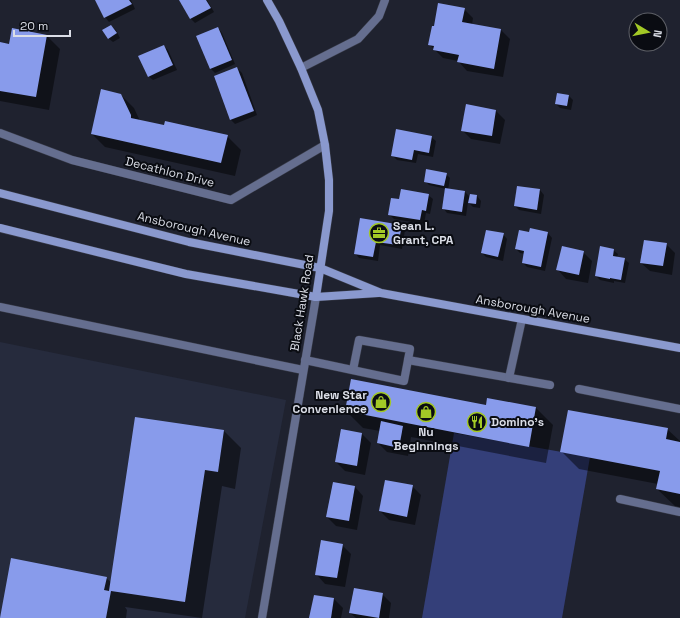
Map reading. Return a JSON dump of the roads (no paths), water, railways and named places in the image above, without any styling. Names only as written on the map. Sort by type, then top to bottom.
[{"type":"main road","name":"Black Hawk Road","points":[[267,0],[279,21],[301,68],[318,110],[325,145],[329,180],[329,211],[316,297]]},
{"type":"main road","name":"Ansborough Avenue","points":[[0,193],[190,242],[320,268],[381,293],[680,348]]},
{"type":"main road","name":"Ansborough Avenue","points":[[0,228],[186,274],[316,297],[381,293]]},
{"type":"street","points":[[301,68],[358,39],[379,16],[385,0]]},
{"type":"street","name":"Decathlon Drive","points":[[0,133],[72,160],[231,200],[325,145]]},
{"type":"street","name":"Black Hawk Road","points":[[262,618],[316,297]]},
{"type":"street","points":[[0,307],[303,370]]},
{"type":"street","points":[[509,378],[522,319]]},
{"type":"street","points":[[305,360],[404,381],[410,349],[359,340],[353,370]]},
{"type":"street","points":[[408,360],[550,385]]},
{"type":"street","points":[[579,389],[680,409]]},
{"type":"street","points":[[620,499],[680,512]]},
{"type":"place","name":"Sean L. Grant, CPA","points":[[379,233]]},
{"type":"place","name":"New Star Convenience","points":[[381,402]]},
{"type":"place","name":"Nu Beginnings","points":[[426,412]]},
{"type":"place","name":"Domino's","points":[[477,422]]}]
